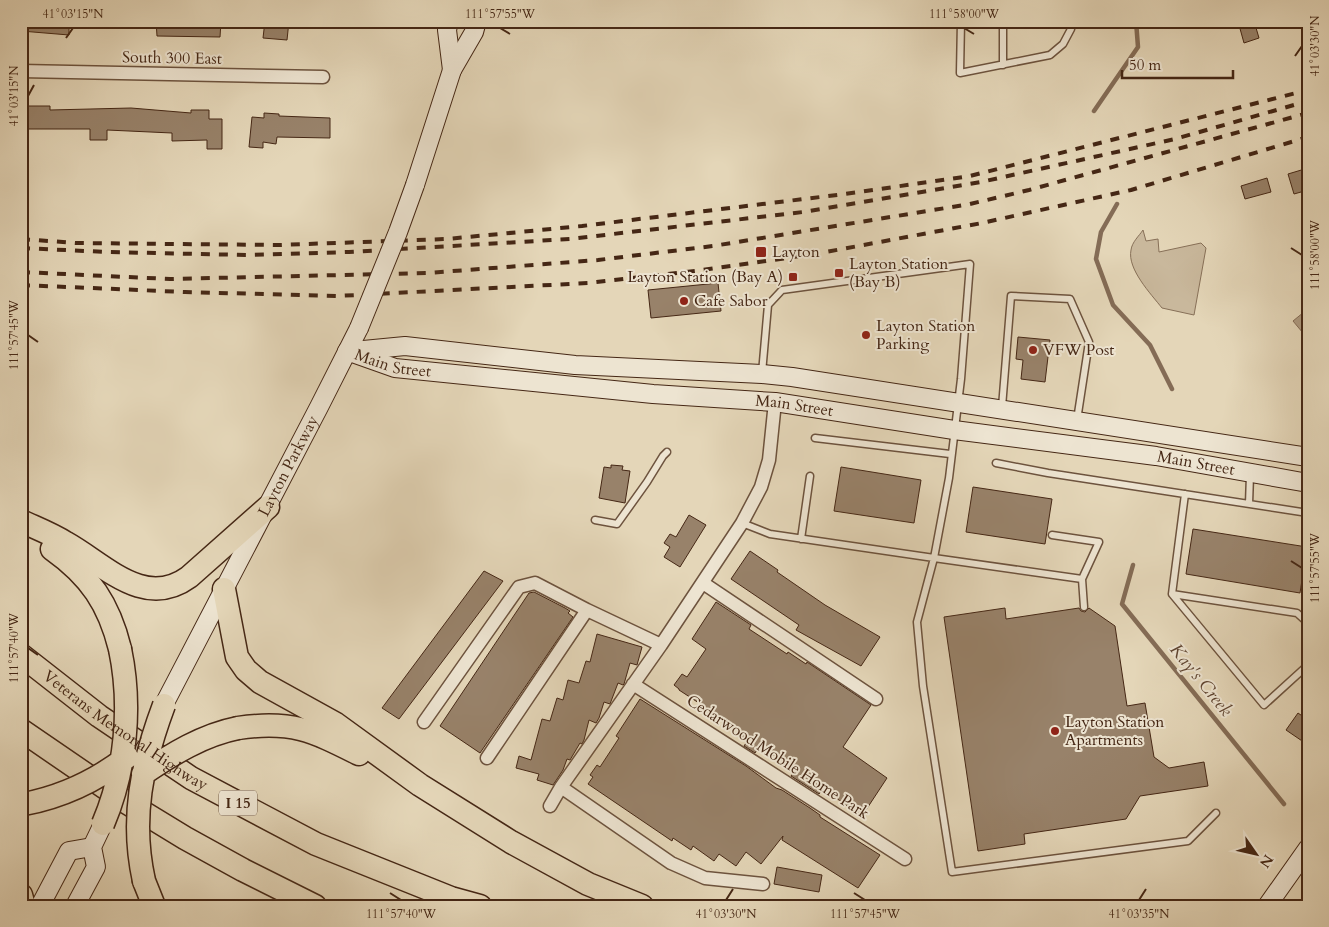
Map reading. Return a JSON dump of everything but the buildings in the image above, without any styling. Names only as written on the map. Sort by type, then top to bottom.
[{"type":"highway","points":[[21,521],[66,542],[123,580],[139,587],[157,589],[175,585],[189,577],[268,507]]},
{"type":"highway","points":[[21,527],[66,558],[90,583],[107,610],[120,649],[126,702],[125,735],[113,798],[103,824]]},
{"type":"highway","points":[[224,590],[237,657],[250,674],[268,687],[336,724],[420,785],[528,851],[588,884],[642,906]]},
{"type":"highway","name":"Veterans Memorial Highway","points":[[21,655],[99,716],[191,778],[316,844],[450,898],[480,906]]},
{"type":"highway","points":[[154,906],[144,882],[140,862],[137,827],[139,794],[148,751],[169,695]]},
{"type":"highway","points":[[118,794],[170,756],[196,742],[220,732],[238,728],[276,725],[307,730],[329,739],[420,785]]},
{"type":"highway","points":[[21,730],[126,802],[185,838],[315,906]]},
{"type":"highway","points":[[23,804],[45,799],[74,788],[102,774],[145,743]]},
{"type":"highway","points":[[21,895],[24,906]]},
{"type":"main road","name":"Layton Parkway","points":[[449,21],[447,30],[452,70]]},
{"type":"main road","name":"Layton Parkway","points":[[75,906],[96,867],[92,847],[103,824],[359,328],[415,185],[452,70],[474,32],[477,21]]},
{"type":"main road","name":"Main Street","points":[[348,351],[405,346],[575,365],[762,374],[1077,420],[1308,457]]},
{"type":"main road","name":"Main Street","points":[[348,351],[395,368],[653,394],[775,402],[954,430],[1156,456],[1308,483]]},
{"type":"main road","points":[[40,906],[69,851],[92,847]]},
{"type":"main road","points":[[1267,906],[1308,848]]},
{"type":"street","name":"South 300 East","points":[[21,71],[323,77]]},
{"type":"street","points":[[550,806],[561,787],[703,583],[742,522],[761,487],[769,460],[775,402]]},
{"type":"street","points":[[424,722],[518,587],[535,583],[661,645]]},
{"type":"street","points":[[703,583],[876,698]]},
{"type":"street","points":[[487,758],[587,610]]},
{"type":"street","name":"Cedarwood Mobile Home Park","points":[[633,684],[905,858]]},
{"type":"street","points":[[561,787],[671,863],[705,878],[763,884]]},
{"type":"lane","points":[[960,21],[960,72],[1050,55],[1063,44],[1071,29],[1072,21]]},
{"type":"lane","points":[[1003,21],[1003,64]]},
{"type":"lane","points":[[762,374],[768,305],[782,290],[970,264],[964,346],[950,454],[949,478],[934,558],[917,622],[923,686],[952,872],[1188,841],[1216,813]]},
{"type":"lane","points":[[1002,409],[1011,296],[1070,299],[1089,342],[1077,420]]},
{"type":"lane","points":[[815,438],[950,454]]},
{"type":"lane","points":[[595,520],[617,524],[663,456],[668,452]]},
{"type":"lane","points":[[996,463],[1058,475],[1308,513]]},
{"type":"lane","points":[[1249,504],[1250,474]]},
{"type":"lane","points":[[801,538],[810,476]]},
{"type":"lane","points":[[1185,494],[1172,594],[1264,705],[1308,666]]},
{"type":"lane","points":[[742,522],[770,534],[1082,579]]},
{"type":"lane","points":[[1052,535],[1100,542],[1082,579],[1084,607]]},
{"type":"lane","points":[[1172,594],[1297,613],[1308,623]]},
{"type":"shaded area","points":[[1143,230],[1146,241],[1158,239],[1159,252],[1201,243],[1206,248],[1194,315],[1162,308],[1146,289],[1136,273],[1131,250],[1134,242]]},
{"type":"shaded area","points":[[1304,312],[1308,317],[1308,339],[1293,321]]},
{"type":"waterway","name":"Kay's Creek","points":[[1094,111],[1138,47],[1136,21]]},
{"type":"waterway","name":"Kay's Creek","points":[[1117,204],[1101,232],[1096,259],[1113,305],[1150,345],[1172,389]]},
{"type":"waterway","name":"Kay's Creek","points":[[1133,565],[1122,604],[1284,804]]},
{"type":"railway","points":[[21,239],[76,243],[279,245],[447,239],[582,226],[845,194],[970,176],[1308,90]]},
{"type":"railway","points":[[21,248],[247,255],[349,252],[570,239],[803,212],[981,182],[1175,139],[1308,101]]},
{"type":"railway","points":[[21,272],[170,279],[428,273],[598,260],[713,246],[970,204],[1029,190],[1308,113]]},
{"type":"railway","points":[[21,285],[337,296],[588,283],[695,271],[815,254],[982,223],[1131,190],[1308,137]]},
{"type":"place","name":"Layton","points":[[761,252]]},
{"type":"place","name":"Layton Station (Bay B)","points":[[839,273]]},
{"type":"place","name":"Layton Station (Bay A)","points":[[793,277]]},
{"type":"place","name":"Cafe Sabor","points":[[684,301]]},
{"type":"place","name":"Layton Station Parking","points":[[866,335]]},
{"type":"place","name":"VFW Post","points":[[1033,350]]},
{"type":"place","name":"Layton Station Apartments","points":[[1055,731]]}]
